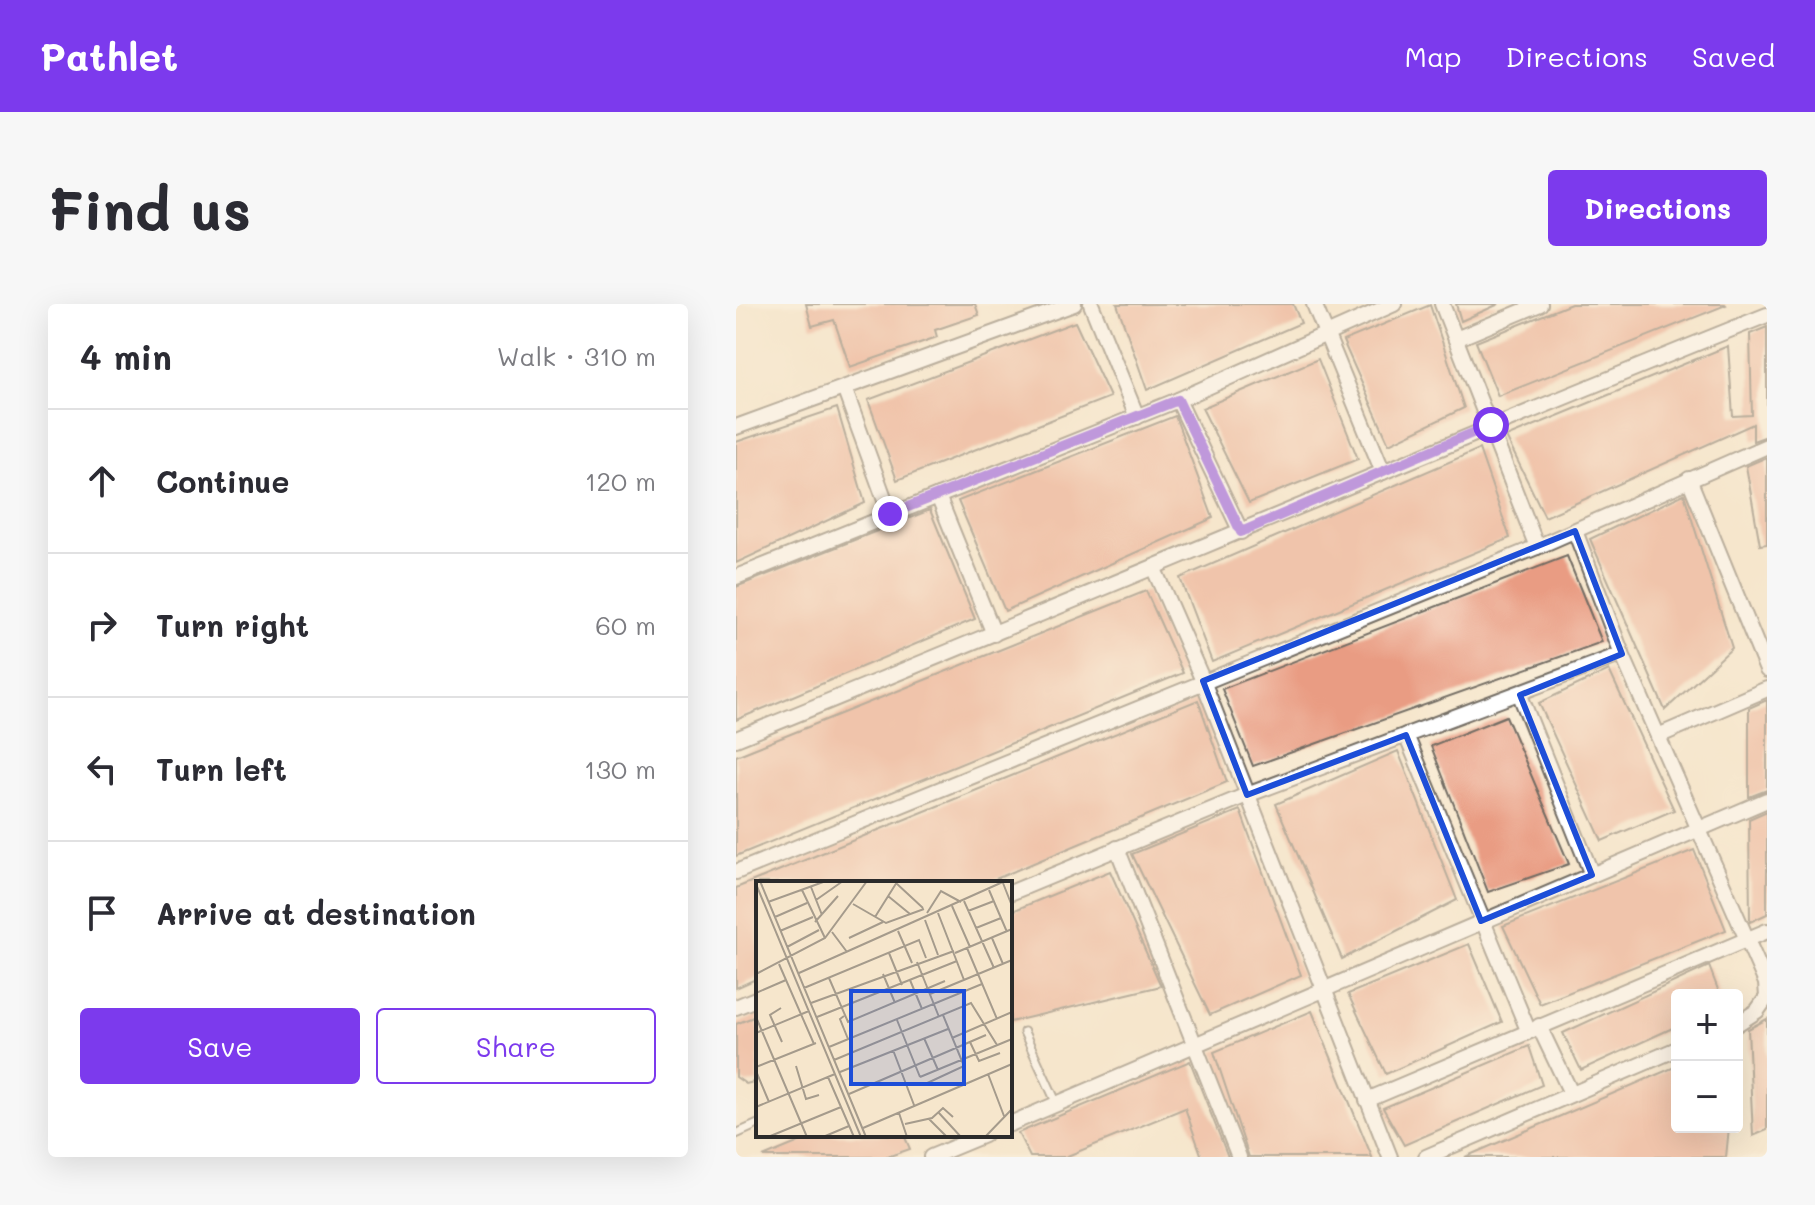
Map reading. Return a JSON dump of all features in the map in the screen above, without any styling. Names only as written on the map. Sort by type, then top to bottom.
[{"type":"street","points":[[736,427],[1074,304]]},
{"type":"street","points":[[1091,304],[1137,417]]},
{"type":"street","points":[[1314,304],[1383,472]]},
{"type":"street","points":[[736,577],[1178,400],[1394,304]]},
{"type":"street","points":[[1442,304],[1537,547]]},
{"type":"street","points":[[1456,339],[1540,304]]},
{"type":"street","points":[[736,739],[1154,569],[1491,425],[1767,315]]},
{"type":"street","points":[[844,388],[890,514]]},
{"type":"street","points":[[1178,400],[1241,532]]},
{"type":"street","points":[[736,872],[1537,547],[1767,446]]},
{"type":"street","points":[[1689,479],[1767,670]]},
{"type":"street","points":[[938,496],[994,634]]},
{"type":"street","points":[[1575,531],[1622,654],[1766,983],[1767,997],[1757,1011],[1743,1020]]},
{"type":"street","points":[[1154,569],[1203,681],[1390,1157]]},
{"type":"street","points":[[1012,892],[1247,795],[1520,695],[1622,654]]},
{"type":"street","points":[[1658,736],[1767,689]]},
{"type":"street","points":[[1520,695],[1592,875]]},
{"type":"street","points":[[1406,735],[1481,921],[1533,1028],[1571,1093]]},
{"type":"street","points":[[1012,1123],[1767,800]]},
{"type":"street","points":[[1117,848],[1198,1045],[1239,1157]]},
{"type":"street","points":[[1367,1100],[1767,931]]},
{"type":"street","points":[[736,1007],[756,999]]},
{"type":"street","points":[[1426,1157],[1671,1051]]},
{"type":"street","points":[[931,1157],[958,1152],[981,1137]]},
{"type":"lane","points":[[1024,1032],[1057,1104]]},
{"type":"lane","points":[[736,1134],[756,1125]]},
{"type":"highlighted area","points":[[1575,531],[1622,654],[1520,695],[1592,875],[1481,921],[1406,735],[1247,795],[1203,681]]},
{"type":"building","points":[[806,304],[975,304],[979,315],[935,330],[937,337],[850,367],[834,320],[812,326]]},
{"type":"building","points":[[1117,304],[1293,304],[1301,323],[1147,390]]},
{"type":"building","points":[[1456,304],[1499,304],[1461,321]]},
{"type":"building","points":[[1571,304],[1726,305],[1498,396],[1476,342]]},
{"type":"building","points":[[1430,305],[1464,408],[1389,444],[1343,341]]},
{"type":"building","points":[[1075,322],[1110,397],[897,480],[868,400]]},
{"type":"building","points":[[1767,327],[1767,436],[1753,441],[1753,424],[1545,517],[1506,437],[1728,346],[1733,416],[1752,415],[1750,334]]},
{"type":"building","points":[[1318,359],[1358,459],[1249,503],[1202,408]]},
{"type":"building","points":[[837,408],[865,503],[736,563],[736,442]]},
{"type":"building","points":[[1175,416],[1213,518],[1005,611],[958,501]]},
{"type":"building","points":[[1479,449],[1510,538],[1212,662],[1180,578]]},
{"type":"building","points":[[1767,457],[1767,544],[1760,545],[1746,466]]},
{"type":"building","points":[[1684,494],[1732,648],[1665,710],[1590,539]]},
{"type":"building","points":[[930,510],[975,619],[736,720],[736,587]]},
{"type":"building","points":[[1567,556],[1602,642],[1253,766],[1222,689]]},
{"type":"building","points":[[1146,591],[1183,673],[736,856],[736,756]]},
{"type":"building","points":[[1609,670],[1674,810],[1602,841],[1539,703]]},
{"type":"building","points":[[1198,700],[1227,782],[991,881],[756,881],[756,979],[736,988],[736,888]]},
{"type":"building","points":[[1767,700],[1767,790],[1749,797],[1749,708]]},
{"type":"building","points":[[1506,716],[1569,864],[1488,892],[1431,746]]},
{"type":"building","points":[[1398,751],[1457,900],[1342,959],[1276,804]]},
{"type":"building","points":[[1240,810],[1301,975],[1210,1015],[1132,854]]},
{"type":"building","points":[[1767,811],[1767,914],[1750,922],[1749,819]]},
{"type":"building","points":[[1694,850],[1726,930],[1540,1004],[1503,926]]},
{"type":"building","points":[[1110,871],[1161,986],[1012,1022],[1012,911]]},
{"type":"building","points":[[1469,944],[1502,1022],[1386,1074],[1348,994]]},
{"type":"building","points":[[1709,966],[1718,989],[1671,989],[1671,1029],[1581,1070],[1563,1033]]},
{"type":"building","points":[[1312,1011],[1372,1157],[1249,1157],[1214,1052]]},
{"type":"building","points":[[756,1016],[756,1082],[746,1084],[736,1077],[736,1024]]},
{"type":"building","points":[[1767,1019],[1767,1130],[1753,1136],[1748,1029]]},
{"type":"building","points":[[1529,1046],[1542,1085],[1404,1145],[1383,1108]]},
{"type":"building","points":[[1190,1061],[1228,1157],[1202,1157],[1185,1108],[1065,1157],[1030,1157],[1018,1133]]},
{"type":"building","points":[[1671,1069],[1671,1133],[1728,1133],[1726,1157],[1465,1157]]},
{"type":"building","points":[[811,1137],[905,1137],[910,1149],[887,1157],[763,1157]]},
{"type":"route","points":[[890,514],[1178,400],[1241,532],[1491,425]]}]
